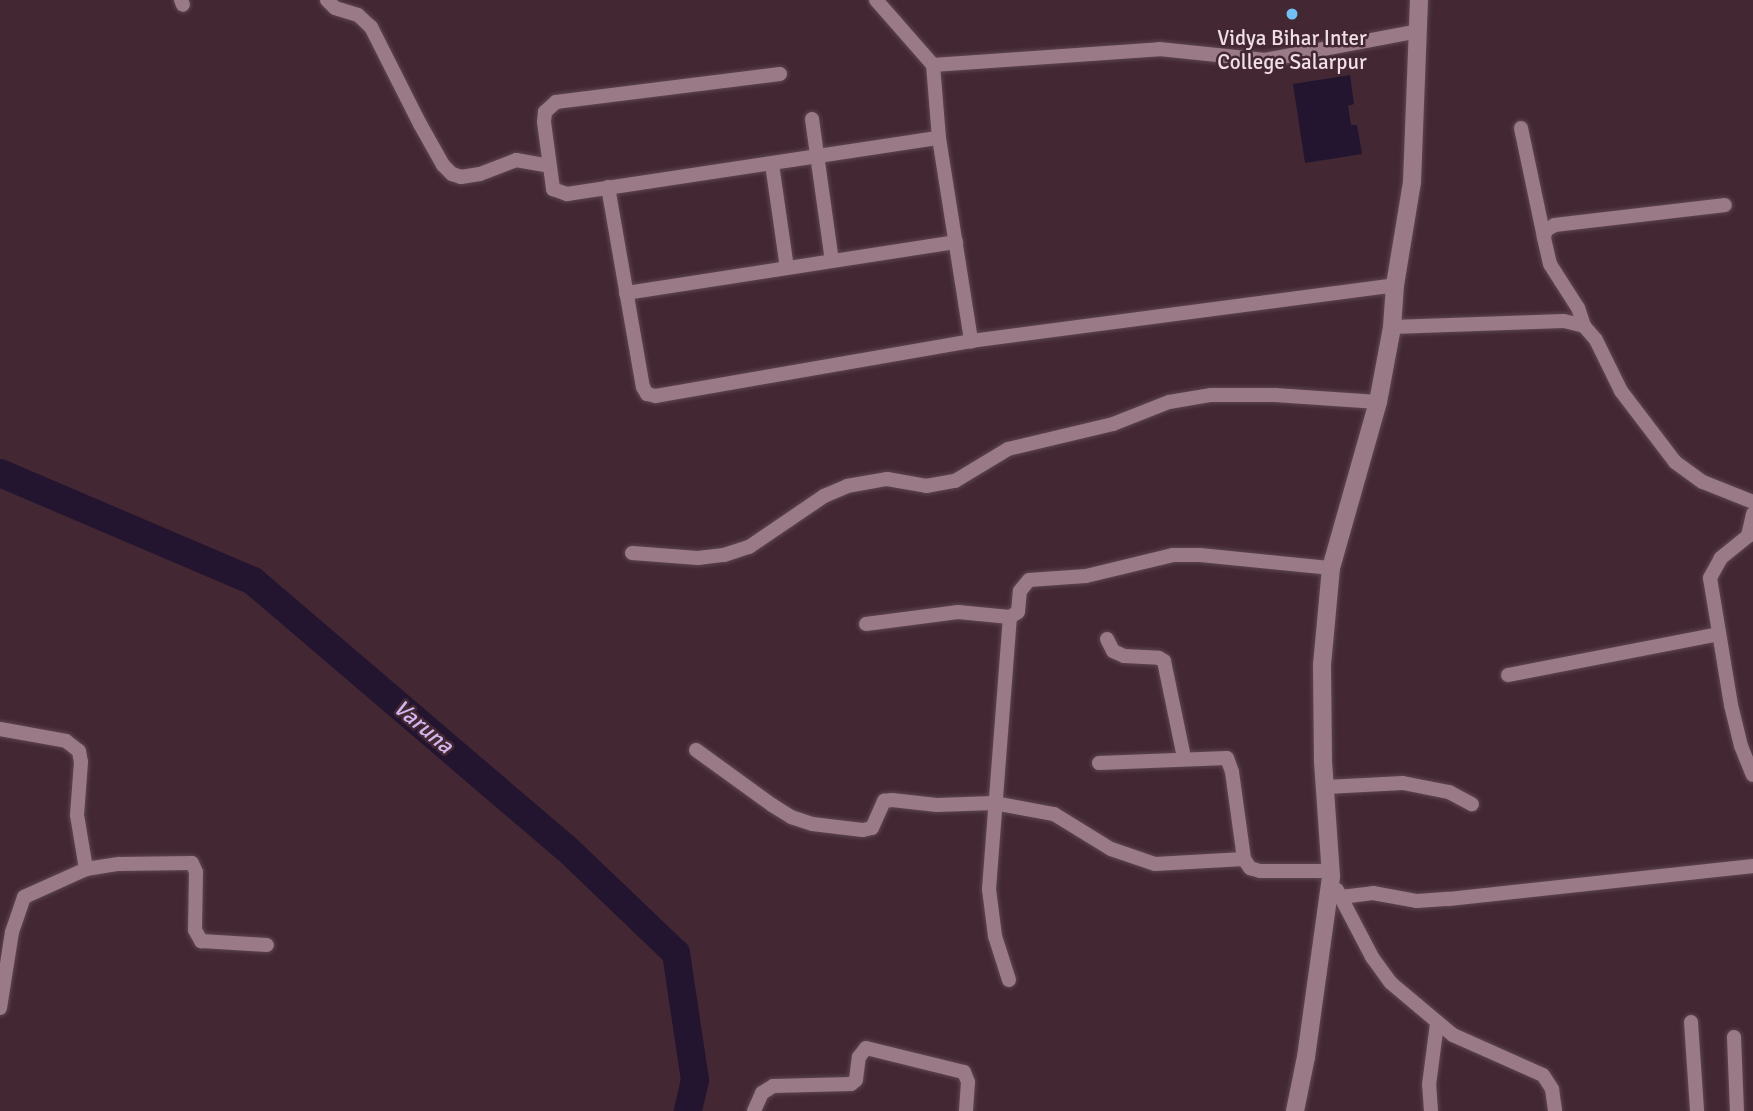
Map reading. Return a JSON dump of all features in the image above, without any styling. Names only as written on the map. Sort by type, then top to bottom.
[{"type":"street","points":[[327,0],[335,8],[358,15],[371,27],[419,124],[452,174],[461,177],[480,174],[516,160],[549,166]]},
{"type":"street","points":[[876,0],[933,65],[939,138],[971,341]]},
{"type":"street","points":[[1295,1111],[1331,874],[1322,665],[1331,568],[1378,402],[1392,327],[1395,285],[1412,182],[1419,0]]},
{"type":"street","points":[[933,65],[1158,49],[1265,60],[1418,32]]},
{"type":"street","points":[[780,74],[556,102],[545,112],[544,122],[552,189],[556,193],[567,194],[939,138]]},
{"type":"street","points":[[811,119],[832,261]]},
{"type":"street","points":[[1521,128],[1550,264],[1574,301],[1584,326],[1596,340],[1621,391],[1675,462],[1703,482],[1753,502]]},
{"type":"street","points":[[772,164],[787,268]]},
{"type":"street","points":[[608,187],[643,387],[647,394],[656,396],[971,341],[1395,285]]},
{"type":"street","points":[[1544,237],[1546,230],[1555,225],[1725,205]]},
{"type":"street","points":[[626,293],[956,242]]},
{"type":"street","points":[[1392,327],[1564,321],[1584,326]]},
{"type":"street","points":[[632,553],[698,558],[724,555],[750,547],[772,535],[824,496],[847,486],[887,480],[926,486],[955,481],[1008,449],[1113,424],[1170,402],[1211,396],[1275,395],[1378,402]]},
{"type":"street","points":[[1753,514],[1748,536],[1721,558],[1710,578],[1736,726],[1753,775]]},
{"type":"street","points":[[866,624],[958,612],[1010,617],[1018,612],[1020,591],[1029,580],[1086,576],[1173,555],[1199,555],[1331,568]]},
{"type":"street","points":[[1009,980],[990,909],[994,803],[1010,617]]},
{"type":"street","points":[[1508,675],[1718,634]]},
{"type":"street","points":[[1107,639],[1113,651],[1124,656],[1159,658],[1164,661],[1184,758]]},
{"type":"street","points":[[0,729],[66,741],[79,751],[81,762],[77,815],[86,869]]},
{"type":"street","points":[[696,750],[772,805],[791,817],[812,824],[863,830],[872,828],[884,801],[892,800],[937,805],[994,803],[1054,814],[1111,849],[1155,864],[1244,859]]},
{"type":"street","points":[[1099,763],[1220,757],[1231,763],[1244,859],[1250,868],[1260,871],[1331,874]]},
{"type":"street","points":[[1326,788],[1403,783],[1449,792],[1472,804]]},
{"type":"street","points":[[0,1008],[8,952],[18,908],[24,897],[86,869],[185,860],[192,863],[196,872],[195,930],[201,941],[267,945]]},
{"type":"street","points":[[1340,897],[1373,893],[1417,901],[1449,899],[1753,866]]},
{"type":"street","points":[[1331,874],[1340,897],[1372,957],[1385,974],[1437,1023],[1485,1051],[1543,1075],[1552,1089],[1555,1111]]},
{"type":"street","points":[[1691,1022],[1697,1111]]},
{"type":"street","points":[[1431,1111],[1429,1085],[1437,1023]]},
{"type":"street","points":[[1734,1037],[1737,1111]]},
{"type":"street","points":[[754,1111],[762,1093],[774,1086],[851,1084],[856,1080],[859,1057],[866,1048],[964,1072],[968,1082],[966,1111]]},
{"type":"shaded area","points":[[1350,75],[1354,104],[1348,106],[1351,125],[1357,125],[1362,154],[1305,163],[1293,84]]},
{"type":"waterway","name":"Varuna","points":[[0,473],[253,581],[566,848],[676,953],[695,1080],[688,1111]]},
{"type":"place","name":"Vidya Bihar Inter College Salarpur","points":[[1292,14]]}]
